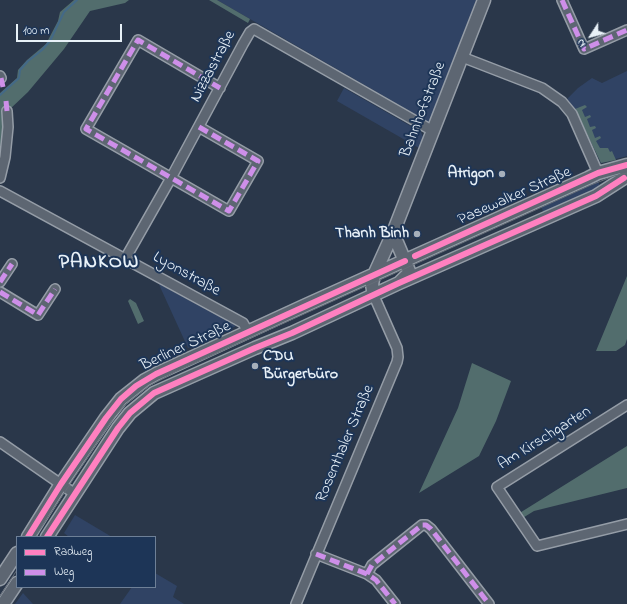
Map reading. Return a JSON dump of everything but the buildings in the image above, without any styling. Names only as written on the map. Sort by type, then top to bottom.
[{"type":"main road","name":"Bahnhofstraße","points":[[374,275],[393,233],[484,0]]},
{"type":"main road","name":"Pasewalker Straße","points":[[374,275],[598,173],[627,165]]},
{"type":"main road","points":[[598,173],[607,190]]},
{"type":"main road","name":"Pasewalker Straße","points":[[374,296],[398,283],[607,190],[627,176]]},
{"type":"main road","points":[[506,216],[514,232]]},
{"type":"main road","points":[[393,233],[405,261],[408,274],[398,283]]},
{"type":"main road","points":[[374,275],[372,284],[374,296]]},
{"type":"main road","name":"Berliner Straße","points":[[29,536],[61,484],[106,418],[121,399],[133,388],[156,374],[374,275]]},
{"type":"main road","name":"Berliner Straße","points":[[48,536],[124,420],[137,406],[154,393],[374,296]]},
{"type":"main road","points":[[0,579],[16,555]]},
{"type":"main road","points":[[3,604],[16,584]]},
{"type":"street","points":[[562,0],[584,49],[627,30]]},
{"type":"street","name":"Nizzastraße","points":[[125,259],[251,31],[256,29],[432,131]]},
{"type":"street","points":[[199,127],[258,161],[229,210],[86,129],[104,101],[138,40],[220,88]]},
{"type":"street","points":[[462,56],[542,88],[562,102],[572,114],[598,173]]},
{"type":"street","points":[[0,178],[5,157],[8,127],[7,111]]},
{"type":"street","name":"Lyonstraße","points":[[0,191],[243,323],[248,332]]},
{"type":"street","points":[[0,282],[12,264]]},
{"type":"street","points":[[0,292],[38,315],[55,289]]},
{"type":"street","name":"Rosenthaler Straße","points":[[296,604],[397,362],[397,348],[374,296]]},
{"type":"street","name":"Am Kirschgarten","points":[[627,405],[497,487],[537,546],[627,524]]},
{"type":"street","points":[[0,442],[75,494]]},
{"type":"street","points":[[367,574],[372,565],[422,525],[426,525],[431,528],[489,604]]},
{"type":"street","points":[[316,554],[367,574],[376,580],[395,604]]},
{"type":"shaded area","points":[[217,0],[476,0],[429,122]]},
{"type":"shaded area","points":[[627,71],[627,156],[601,163],[579,115],[567,99],[578,88],[592,78],[602,83]]},
{"type":"shaded area","points":[[344,88],[421,132],[423,137],[419,148],[337,101]]},
{"type":"shaded area","points":[[598,180],[600,187],[544,213],[540,205]]},
{"type":"shaded area","points":[[159,284],[236,326],[188,348]]},
{"type":"shaded area","points":[[75,515],[110,536],[68,536],[64,533]]},
{"type":"shaded area","points":[[156,574],[177,586],[173,597],[184,604],[120,604],[131,588],[156,588]]},
{"type":"shaded area","points":[[23,593],[33,604],[15,604]]},
{"type":"green space","points":[[74,0],[129,0],[125,3],[90,11],[64,49],[28,92],[9,110],[5,127],[0,166],[0,93],[17,78],[18,70],[27,60],[46,44],[58,21],[60,12]]},
{"type":"green space","points":[[209,0],[217,0],[250,19],[248,23]]},
{"type":"green space","points":[[585,105],[587,107],[582,110],[585,117],[590,115],[591,117],[587,119],[590,127],[595,126],[596,128],[592,130],[595,138],[600,136],[601,138],[596,141],[600,148],[608,148],[610,152],[612,151],[616,160],[601,163],[575,109]]},
{"type":"green space","points":[[627,276],[627,339],[625,345],[616,351],[596,351]]},
{"type":"green space","points":[[130,299],[136,303],[144,321],[138,324],[128,301]]},
{"type":"green space","points":[[472,363],[511,381],[496,421],[479,456],[419,493],[458,408]]},
{"type":"green space","points":[[627,446],[627,488],[534,511],[521,519],[518,514]]},
{"type":"waterway","points":[[0,95],[19,78],[20,70],[28,61],[42,50],[50,41],[64,12],[77,0]]},
{"type":"tram line","points":[[36,536],[115,416],[126,404],[149,386],[175,372],[591,185],[614,176],[627,173]]},
{"type":"tram line","points":[[0,596],[16,572]]},
{"type":"marked path","points":[[562,0],[584,49],[627,30]]},
{"type":"marked path","points":[[199,127],[258,161],[229,211],[86,129],[138,40],[220,88]]},
{"type":"marked path","points":[[1,78],[3,87]]},
{"type":"marked path","points":[[6,101],[7,111]]},
{"type":"marked path","points":[[0,282],[12,264]]},
{"type":"marked path","points":[[0,292],[38,315],[55,289]]},
{"type":"marked path","points":[[367,574],[372,565],[422,525],[426,525],[431,529],[489,604]]},
{"type":"marked path","points":[[316,554],[367,574],[376,580],[395,604]]},
{"type":"cycle path","points":[[415,256],[598,173],[627,165]]},
{"type":"cycle path","points":[[48,536],[118,428],[130,413],[154,393],[292,333],[399,283],[596,196],[624,178]]},
{"type":"cycle path","points":[[29,536],[61,484],[106,418],[121,399],[136,386],[156,374],[405,261]]},
{"type":"place","name":"Atrigon","points":[[502,174]]},
{"type":"place","name":"Thanh Binh","points":[[417,234]]},
{"type":"place","name":"CDU Bürgerbüro","points":[[255,366]]},
{"type":"district","name":"PANKOW","points":[[99,264]]}]
